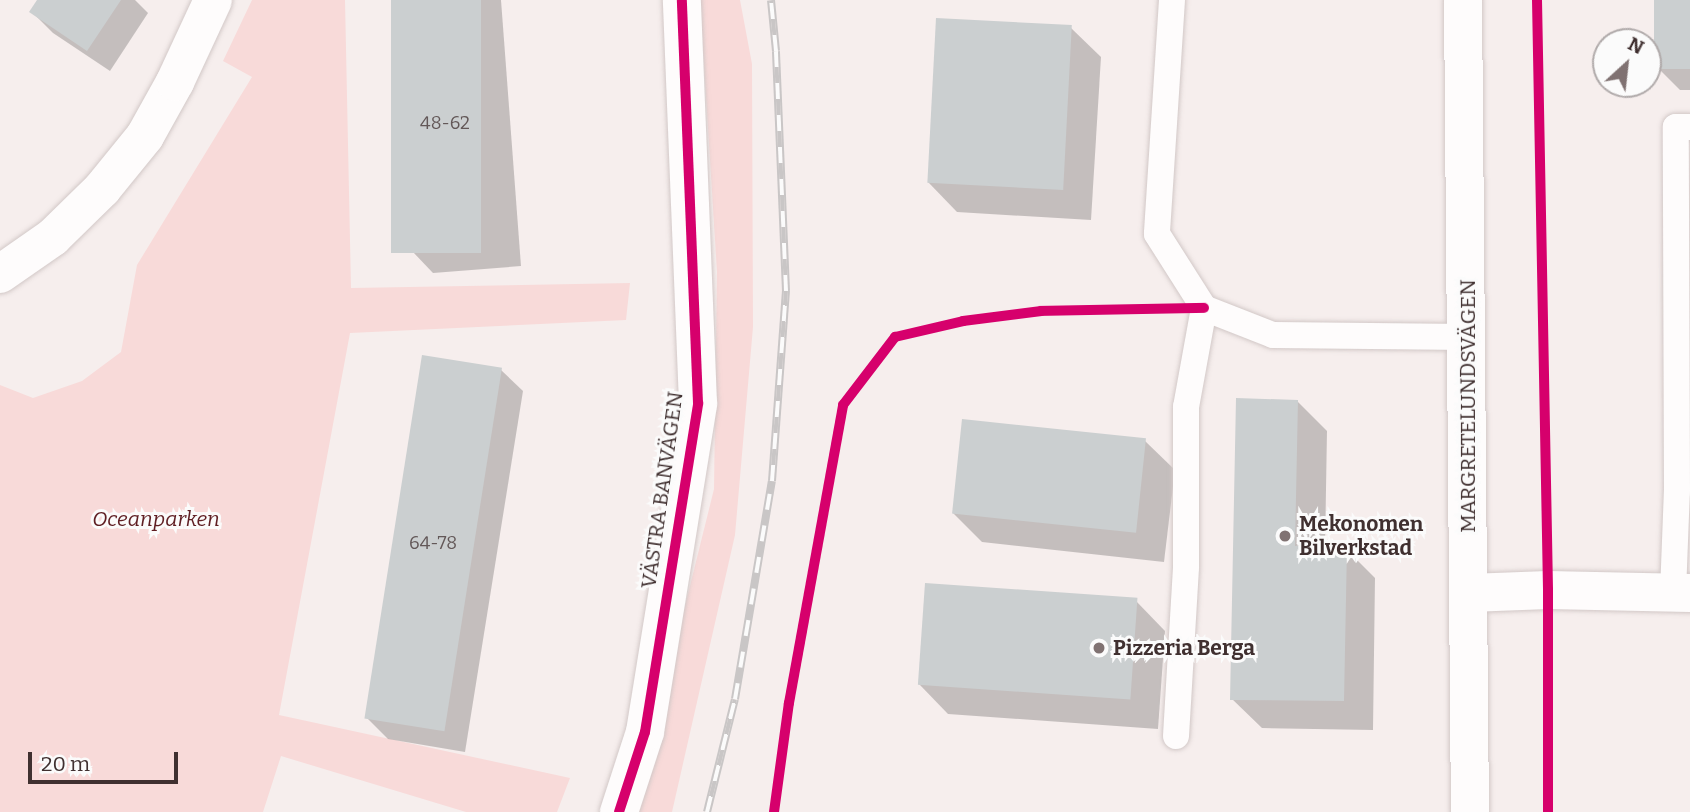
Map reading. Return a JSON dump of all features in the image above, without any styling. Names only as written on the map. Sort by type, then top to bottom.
[{"type":"street","points":[[0,274],[53,237],[102,189],[145,136],[175,82],[213,0]]},
{"type":"street","name":"VÄSTRA BANVÄGEN","points":[[619,812],[645,732],[698,403],[681,0]]},
{"type":"street","name":"MARGRETELUNDSVÄGEN","points":[[1463,0],[1470,812]]},
{"type":"street","points":[[1469,593],[1548,590],[1682,593]]},
{"type":"lane","points":[[1172,0],[1157,234],[1204,308],[1273,335],[1468,337]]},
{"type":"lane","points":[[1682,593],[1677,491],[1676,127],[1690,127]]},
{"type":"lane","points":[[1176,736],[1186,567],[1186,407],[1204,308]]},
{"type":"green space","name":"Oceanparken","points":[[252,0],[345,0],[351,288],[630,283],[626,320],[350,333],[279,715],[570,778],[557,812],[466,812],[281,756],[263,812],[0,812],[0,385],[33,398],[82,381],[121,352],[137,265],[252,77],[223,61]]},
{"type":"green space","points":[[700,0],[740,0],[752,64],[753,327],[735,535],[672,812],[634,812],[714,489],[717,272]]},
{"type":"building","points":[[37,0],[121,0],[87,51],[29,12]]},
{"type":"building","points":[[391,0],[481,0],[481,253],[391,253]]},
{"type":"building","points":[[1654,0],[1690,0],[1690,69],[1662,69],[1662,28],[1654,28]]},
{"type":"building","points":[[936,18],[1072,25],[1063,190],[927,183]]},
{"type":"building","points":[[422,355],[502,368],[444,731],[364,718]]},
{"type":"building","points":[[1236,398],[1298,400],[1295,546],[1347,547],[1344,701],[1230,700]]},
{"type":"building","points":[[962,419],[1146,438],[1136,533],[952,513]]},
{"type":"building","points":[[925,583],[1137,598],[1130,700],[918,685]]},
{"type":"railway","points":[[707,812],[735,699],[772,481],[786,291],[776,51],[771,0]]},
{"type":"cycle path","points":[[619,812],[645,732],[698,403],[682,0]]},
{"type":"cycle path","points":[[1537,0],[1548,590],[1548,812]]},
{"type":"cycle path","points":[[774,812],[789,703],[843,405],[895,337],[963,321],[1041,311],[1204,308]]},
{"type":"place","name":"Mekonomen Bilverkstad","points":[[1285,536]]},
{"type":"place","name":"Pizzeria Berga","points":[[1099,648]]}]
